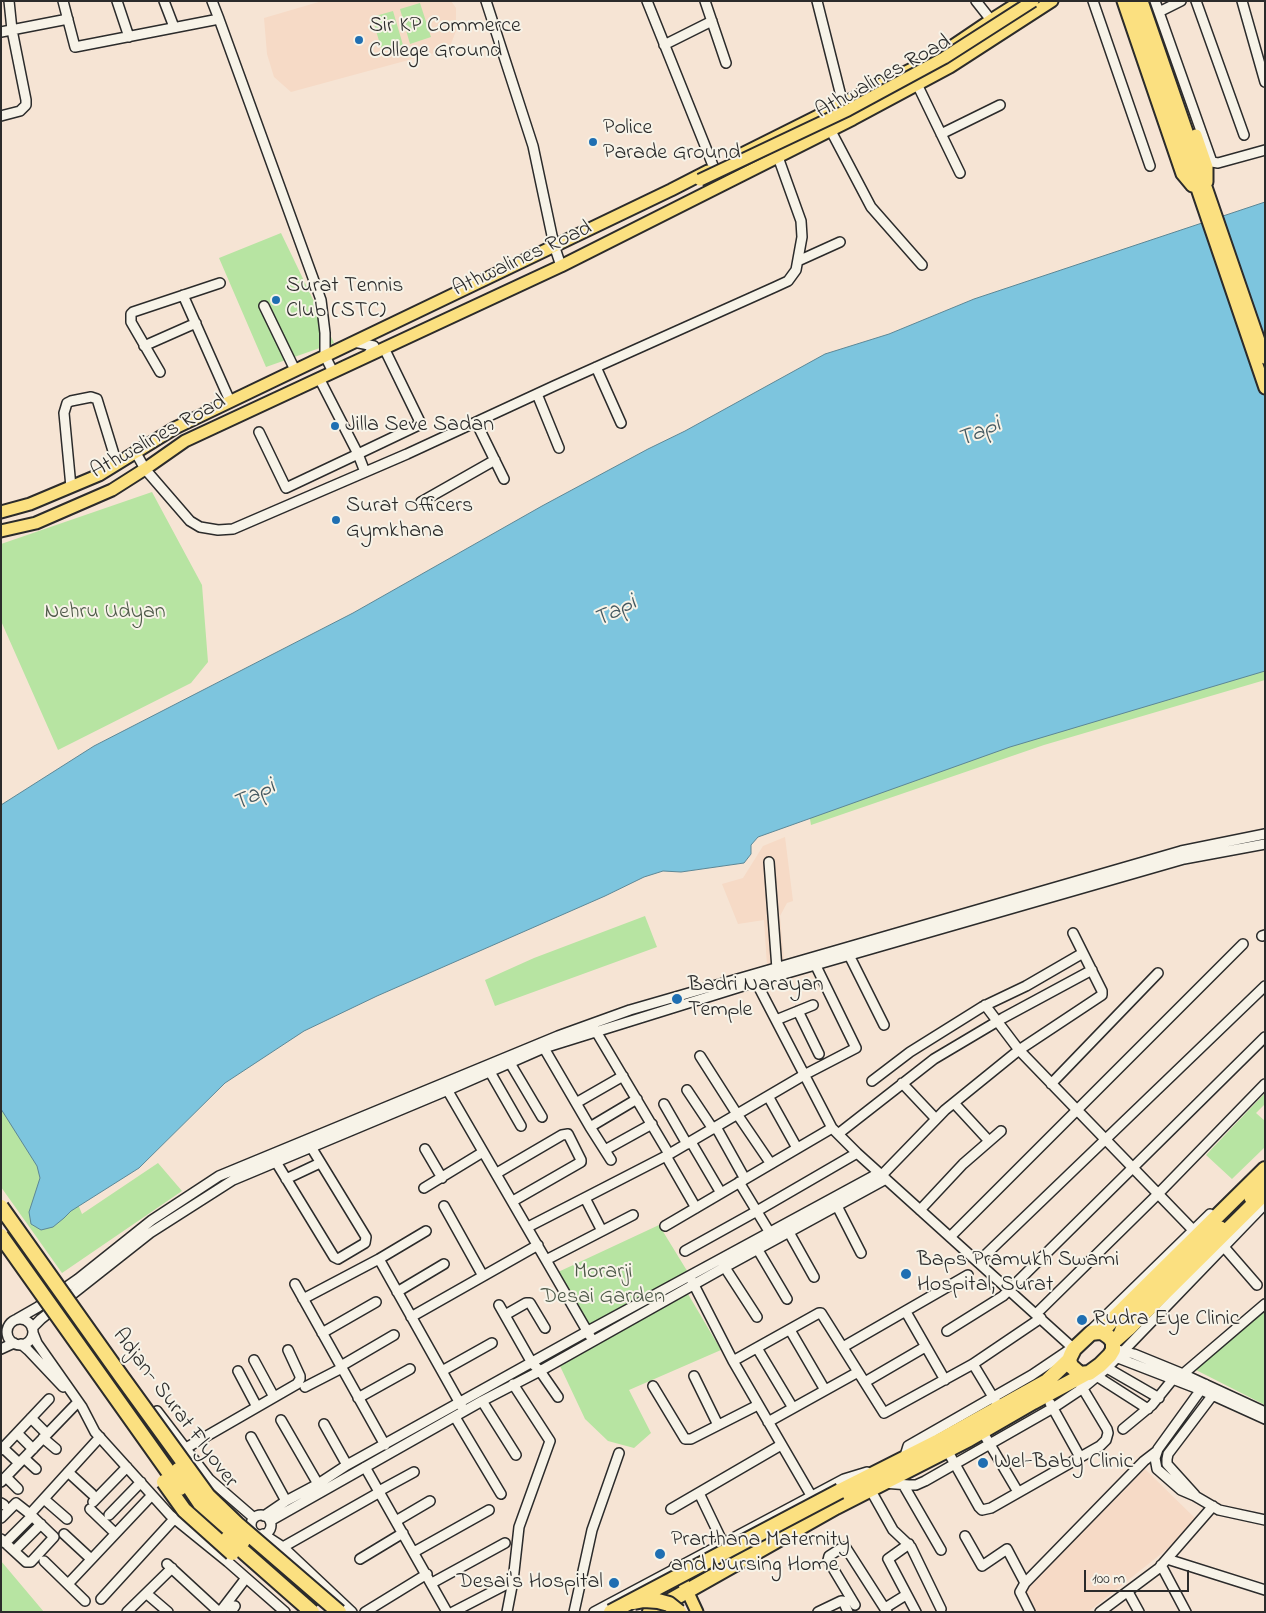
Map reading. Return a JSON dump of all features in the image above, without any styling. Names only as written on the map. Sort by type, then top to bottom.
[{"type":"highway","points":[[617,1608],[904,1458],[996,1403],[1047,1381],[1091,1333],[1104,1330],[1265,1169]]},
{"type":"highway","points":[[1086,1380],[1089,1373],[1114,1352],[1129,1328],[1265,1193]]},
{"type":"highway","name":"Adjan- Surat Flyover","points":[[1,1207],[208,1496],[244,1530],[339,1612]]},
{"type":"highway","points":[[1,1221],[200,1503],[325,1612]]},
{"type":"highway","points":[[1,1236],[196,1510],[312,1612]]},
{"type":"highway","name":"Adjan- Surat Flyover","points":[[1,1249],[182,1507],[298,1612]]},
{"type":"highway","points":[[1104,1330],[1109,1337],[1114,1352]]},
{"type":"highway","points":[[1072,1352],[1075,1371],[1086,1380]]},
{"type":"highway","points":[[653,1611],[876,1486],[982,1431],[1039,1385],[1086,1380]]},
{"type":"highway","points":[[617,1608],[644,1600],[669,1604],[679,1612]]},
{"type":"main road","name":"Athwalines Road","points":[[1,512],[30,504],[99,475],[175,428],[671,190],[844,104],[942,54],[1021,1]]},
{"type":"main road","points":[[1021,1],[1031,15]]},
{"type":"main road","points":[[671,190],[700,180],[848,110],[944,58],[1033,1]]},
{"type":"main road","name":"Athwalines Road","points":[[1,532],[36,523],[112,490],[145,470],[185,441],[561,266],[848,122],[950,67],[1052,1]]},
{"type":"main road","points":[[1122,1],[1182,174],[1203,193]]},
{"type":"main road","points":[[1133,1],[1265,358]]},
{"type":"main road","points":[[1142,1],[1265,388]]},
{"type":"main road","points":[[1148,1],[1207,166],[1203,193]]},
{"type":"main road","points":[[542,251],[548,272]]},
{"type":"main road","points":[[1104,1330],[1120,1320],[1265,1175]]},
{"type":"main road","points":[[1114,1352],[1123,1324],[1265,1184]]},
{"type":"main road","points":[[676,1567],[697,1612]]},
{"type":"main road","points":[[641,1586],[653,1611]]},
{"type":"street","points":[[1,116],[20,111],[26,104],[12,30],[9,1]]},
{"type":"street","points":[[63,1],[75,46],[218,18]]},
{"type":"street","points":[[117,1],[128,37]]},
{"type":"street","points":[[164,1],[174,27]]},
{"type":"street","points":[[486,1],[533,146],[554,245],[561,266]]},
{"type":"street","points":[[647,1],[714,168]]},
{"type":"street","points":[[705,1],[726,63]]},
{"type":"street","points":[[817,1],[848,122]]},
{"type":"street","points":[[976,1],[991,20]]},
{"type":"street","points":[[1093,1],[1150,166]]},
{"type":"street","points":[[1155,1],[1212,162],[1218,163],[1265,150]]},
{"type":"street","points":[[1159,12],[1181,1]]},
{"type":"street","points":[[1196,1],[1244,135]]},
{"type":"street","points":[[1242,1],[1265,82]]},
{"type":"street","points":[[215,2],[218,18],[321,300],[325,333],[325,356],[333,372]]},
{"type":"street","points":[[1,32],[68,20]]},
{"type":"street","points":[[664,45],[712,21]]},
{"type":"street","points":[[917,84],[960,174]]},
{"type":"street","points":[[941,134],[1000,105]]},
{"type":"street","points":[[830,131],[872,207],[922,265]]},
{"type":"street","points":[[136,453],[145,470],[190,521],[200,527],[218,530],[233,529],[365,472],[788,281],[796,270],[802,237],[801,221],[778,157]]},
{"type":"street","points":[[798,260],[840,242]]},
{"type":"street","points":[[160,372],[131,322],[131,314],[220,283]]},
{"type":"street","points":[[183,295],[230,401]]},
{"type":"street","points":[[264,306],[295,370]]},
{"type":"street","points":[[144,346],[196,323]]},
{"type":"street","points":[[354,342],[374,346],[368,355]]},
{"type":"street","points":[[259,432],[286,488],[421,424],[384,348]]},
{"type":"street","points":[[596,367],[621,423]]},
{"type":"street","points":[[319,378],[358,454],[365,472]]},
{"type":"street","points":[[536,394],[559,448]]},
{"type":"street","points":[[71,487],[64,413],[67,403],[71,401],[91,397],[97,399],[117,464]]},
{"type":"street","points":[[476,422],[504,479]]},
{"type":"street","points":[[420,502],[495,460]]},
{"type":"street","points":[[983,913],[1181,850],[1265,834]]},
{"type":"street","points":[[1,1349],[30,1340],[33,1330],[41,1319],[138,1242],[175,1216],[233,1180],[423,1101],[445,1086],[542,1045],[652,1009],[983,913],[1184,859],[1265,844]]},
{"type":"street","points":[[769,862],[777,969]]},
{"type":"street","points":[[256,1528],[269,1531],[268,1520],[286,1501],[318,1484],[347,1465],[588,1331],[690,1276],[722,1263],[882,1176],[936,1119],[954,1103],[1019,1050],[1102,995],[1102,991],[1073,933]]},
{"type":"street","points":[[950,1237],[1243,944]]},
{"type":"street","points":[[847,952],[884,1025]]},
{"type":"street","points":[[872,1081],[910,1052],[984,1005],[1026,986],[1083,953]]},
{"type":"street","points":[[754,979],[777,969],[814,962]]},
{"type":"street","points":[[528,1228],[668,1155],[804,1075],[856,1048],[814,962]]},
{"type":"street","points":[[665,1226],[797,1148],[835,1131],[934,1059],[998,1021],[1092,970]]},
{"type":"street","points":[[1051,1084],[1158,973]]},
{"type":"street","points":[[754,979],[835,1131],[882,1176],[1039,1316],[1072,1352],[1193,1230],[1265,1162]]},
{"type":"street","points":[[978,1262],[1265,986]]},
{"type":"street","points":[[776,1020],[813,1004]]},
{"type":"street","points":[[984,1005],[1019,1050],[1193,1230]]},
{"type":"street","points":[[798,1011],[819,1054]]},
{"type":"street","points":[[594,1027],[652,1124],[696,1208]]},
{"type":"street","points":[[947,1331],[1003,1296],[1265,1037]]},
{"type":"street","points":[[1,1332],[70,1284],[152,1220],[204,1185],[234,1168],[418,1092],[490,1072],[542,1045]]},
{"type":"street","points":[[542,1045],[611,1160]]},
{"type":"street","points":[[700,1056],[771,1164]]},
{"type":"street","points":[[510,1063],[542,1117]]},
{"type":"street","points":[[490,1072],[521,1126]]},
{"type":"street","points":[[576,1103],[623,1076]]},
{"type":"street","points":[[902,1083],[936,1119]]},
{"type":"street","points":[[733,1362],[821,1313],[884,1413],[973,1364],[1039,1316],[1265,1084]]},
{"type":"street","points":[[445,1086],[483,1152],[497,1172],[593,1340]]},
{"type":"street","points":[[687,1090],[714,1128],[757,1212],[770,1232]]},
{"type":"street","points":[[418,1092],[423,1101]]},
{"type":"street","points":[[768,1096],[797,1148]]},
{"type":"street","points":[[590,1127],[637,1099]]},
{"type":"street","points":[[954,1103],[989,1141]]},
{"type":"street","points":[[664,1104],[721,1193]]},
{"type":"street","points":[[605,1150],[652,1124]]},
{"type":"street","points":[[920,1210],[963,1164],[1001,1131]]},
{"type":"street","points":[[497,1172],[562,1135],[568,1134],[581,1162],[513,1201]]},
{"type":"street","points":[[276,1162],[334,1257],[338,1259],[366,1243],[367,1240],[306,1139]]},
{"type":"street","points":[[425,1149],[442,1178]]},
{"type":"street","points":[[424,1188],[483,1152]]},
{"type":"street","points":[[685,1251],[757,1212],[857,1153]]},
{"type":"street","points":[[286,1179],[320,1163]]},
{"type":"street","points":[[585,1198],[602,1231]]},
{"type":"street","points":[[835,1202],[861,1253]]},
{"type":"street","points":[[1114,1352],[1224,1247],[1265,1204]]},
{"type":"street","points":[[444,1206],[482,1276]]},
{"type":"street","points":[[546,1260],[633,1215]]},
{"type":"street","points":[[755,1245],[770,1232],[787,1228]]},
{"type":"street","points":[[787,1228],[814,1278]]},
{"type":"street","points":[[303,1299],[379,1259],[426,1231]]},
{"type":"street","points":[[411,1317],[538,1245]]},
{"type":"street","points":[[755,1245],[787,1299]]},
{"type":"street","points":[[1224,1247],[1257,1285]]},
{"type":"street","points":[[379,1259],[465,1411]]},
{"type":"street","points":[[268,1520],[694,1285],[722,1263]]},
{"type":"street","points":[[722,1263],[757,1317]]},
{"type":"street","points":[[397,1292],[444,1264]]},
{"type":"street","points":[[843,1347],[968,1275]]},
{"type":"street","points":[[690,1276],[733,1362],[812,1497]]},
{"type":"street","points":[[295,1284],[385,1445]]},
{"type":"street","points":[[322,1333],[376,1302]]},
{"type":"street","points":[[505,1315],[526,1303],[530,1303],[545,1328]]},
{"type":"street","points":[[1183,1374],[1265,1304]]},
{"type":"street","points":[[500,1306],[532,1363],[558,1397]]},
{"type":"street","points":[[906,1312],[945,1380]]},
{"type":"street","points":[[80,1405],[28,1350],[11,1340],[7,1332],[14,1322],[25,1320],[28,1322],[37,1343],[80,1405],[95,1432],[172,1516],[225,1559],[285,1612]]},
{"type":"street","points":[[790,1330],[826,1390]]},
{"type":"street","points":[[305,1387],[394,1335]]},
{"type":"street","points":[[442,1371],[492,1343]]},
{"type":"street","points":[[865,1382],[925,1347]]},
{"type":"street","points":[[757,1348],[793,1408]]},
{"type":"street","points":[[186,1448],[298,1384],[300,1379],[288,1350]]},
{"type":"street","points":[[1114,1352],[1183,1374],[1203,1387]]},
{"type":"street","points":[[1114,1352],[1174,1379],[1203,1387],[1265,1412]]},
{"type":"street","points":[[1114,1352],[1159,1398]]},
{"type":"street","points":[[254,1360],[274,1397]]},
{"type":"street","points":[[973,1364],[996,1403]]},
{"type":"street","points":[[358,1398],[410,1369]]},
{"type":"street","points":[[238,1371],[257,1407]]},
{"type":"street","points":[[768,1422],[858,1372]]},
{"type":"street","points":[[694,1376],[718,1426]]},
{"type":"street","points":[[1123,1429],[1148,1409],[1174,1379]]},
{"type":"street","points":[[941,1609],[909,1544],[893,1530],[876,1486],[916,1485],[925,1481],[1053,1408],[1086,1380]]},
{"type":"street","points":[[1086,1380],[1148,1409]]},
{"type":"street","points":[[947,1450],[982,1510],[992,1508],[1104,1444],[1108,1433],[1086,1380]]},
{"type":"street","points":[[507,1612],[513,1581],[519,1527],[550,1441],[513,1384]]},
{"type":"street","points":[[1039,1385],[1080,1457]]},
{"type":"street","points":[[653,1386],[684,1439],[691,1439],[758,1405]]},
{"type":"street","points":[[1203,1387],[1158,1450],[1155,1458],[1158,1469],[1181,1490],[1213,1506],[1232,1514],[1265,1520]]},
{"type":"street","points":[[1215,1392],[1265,1419]]},
{"type":"street","points":[[1195,1496],[1168,1464],[1167,1459],[1168,1454],[1215,1392]]},
{"type":"street","points":[[36,1469],[2,1449],[49,1400]]},
{"type":"street","points":[[482,1401],[516,1455]]},
{"type":"street","points":[[18,1489],[3,1479],[45,1436],[80,1405]]},
{"type":"street","points":[[157,1411],[209,1480],[256,1528],[283,1548],[352,1612]]},
{"type":"street","points":[[455,1417],[501,1494]]},
{"type":"street","points":[[31,1418],[56,1450]]},
{"type":"street","points":[[281,1420],[318,1484]]},
{"type":"street","points":[[324,1424],[347,1465]]},
{"type":"street","points":[[982,1431],[1018,1492]]},
{"type":"street","points":[[17,1433],[33,1448]]},
{"type":"street","points":[[1,1518],[16,1502],[31,1515],[53,1535],[54,1538],[31,1562],[26,1562],[3,1541],[31,1515],[100,1437]]},
{"type":"street","points":[[251,1437],[286,1501]]},
{"type":"street","points":[[671,1509],[781,1445]]},
{"type":"street","points":[[1030,1612],[1020,1592],[1025,1583],[1144,1461],[1158,1450]]},
{"type":"street","points":[[574,1612],[592,1530],[619,1453]]},
{"type":"street","points":[[594,1612],[844,1479],[889,1466]]},
{"type":"street","points":[[92,1501],[127,1467]]},
{"type":"street","points":[[365,1467],[447,1612]]},
{"type":"street","points":[[68,1472],[116,1533]]},
{"type":"street","points":[[283,1548],[414,1472]]},
{"type":"street","points":[[101,1599],[172,1516],[209,1480]]},
{"type":"street","points":[[109,1515],[141,1482]]},
{"type":"street","points":[[904,1486],[941,1550]]},
{"type":"street","points":[[699,1493],[723,1543]]},
{"type":"street","points":[[68,1584],[152,1494]]},
{"type":"street","points":[[44,1499],[68,1519]]},
{"type":"street","points":[[396,1521],[430,1501]]},
{"type":"street","points":[[1100,1612],[1164,1562],[1213,1506]]},
{"type":"street","points":[[414,1552],[489,1510]]},
{"type":"street","points":[[225,1559],[256,1528],[259,1515],[268,1520],[283,1548]]},
{"type":"street","points":[[14,1551],[41,1524]]},
{"type":"street","points":[[360,1559],[403,1532]]},
{"type":"street","points":[[64,1534],[91,1559]]},
{"type":"street","points":[[965,1536],[982,1566],[1007,1549],[1025,1583]]},
{"type":"street","points":[[365,1612],[505,1543]]},
{"type":"street","points":[[909,1544],[888,1559],[916,1612]]},
{"type":"street","points":[[855,1605],[828,1560],[829,1556],[843,1547],[846,1548],[886,1610],[906,1595]]},
{"type":"street","points":[[44,1562],[85,1601]]},
{"type":"street","points":[[1164,1562],[1265,1590]]},
{"type":"street","points":[[1164,1562],[1186,1612]]},
{"type":"street","points":[[127,1612],[147,1594],[169,1566],[225,1610],[246,1578]]},
{"type":"street","points":[[453,1612],[513,1581]]},
{"type":"street","points":[[1128,1592],[1139,1612]]},
{"type":"street","points":[[147,1594],[168,1612]]},
{"type":"street","points":[[818,1612],[841,1600],[848,1612]]},
{"type":"shaded area","name":"Sir KP Commerce College Ground","points":[[322,1],[451,1],[456,8],[456,31],[449,49],[291,92],[274,77],[267,54],[264,18]]},
{"type":"shaded area","points":[[785,837],[793,901],[787,903],[780,916],[784,960],[767,965],[764,920],[738,924],[722,884],[743,878],[763,846]]},
{"type":"shaded area","points":[[1145,1469],[1200,1523],[1088,1612],[1031,1612],[1022,1592]]},
{"type":"green space","points":[[420,3],[431,37],[410,44],[400,9]]},
{"type":"green space","points":[[393,11],[403,45],[382,51],[372,17]]},
{"type":"green space","name":"Surat Tennis Club (STC)","points":[[281,233],[334,343],[266,367],[219,258]]},
{"type":"green space","name":"Nehru Udyan","points":[[152,492],[202,585],[208,662],[191,683],[58,750],[1,621],[1,544]]},
{"type":"green space","points":[[1265,662],[1265,680],[1044,745],[811,825],[808,807]]},
{"type":"green space","points":[[645,916],[657,947],[495,1006],[485,980],[534,958]]},
{"type":"green space","points":[[1,1077],[73,1192],[82,1214],[158,1163],[182,1191],[62,1273],[1,1187]]},
{"type":"green space","points":[[1264,1094],[1265,1104],[1256,1113],[1265,1121],[1265,1147],[1232,1179],[1206,1155]]},
{"type":"green space","name":"Morarji Desai Garden","points":[[659,1225],[689,1274],[589,1328],[556,1273]]},
{"type":"green space","points":[[688,1294],[721,1350],[629,1390],[651,1433],[634,1448],[608,1441],[585,1419],[560,1366]]},
{"type":"green space","points":[[1265,1311],[1265,1405],[1194,1369]]},
{"type":"green space","points":[[1,1561],[44,1612],[1,1612]]},
{"type":"water","name":"Tapi","points":[[1265,202],[1265,671],[1010,747],[758,837],[751,845],[751,854],[744,863],[681,872],[663,871],[644,877],[377,996],[304,1031],[225,1083],[139,1168],[71,1211],[53,1227],[41,1230],[31,1224],[29,1212],[40,1178],[37,1166],[1,1109],[1,805],[94,746],[353,613],[542,506],[685,431],[825,354],[889,334],[974,299]]},
{"type":"place","name":"Sir KP Commerce College Ground","points":[[359,40]]},
{"type":"place","name":"Police Parade Ground","points":[[593,142]]},
{"type":"place","name":"Surat Tennis Club (STC)","points":[[276,300]]},
{"type":"place","name":"Jilla Seve Sadan","points":[[335,426]]},
{"type":"place","name":"Surat Officers Gymkhana","points":[[336,520]]},
{"type":"place","name":"Badri Narayan Temple","points":[[677,999]]},
{"type":"place","name":"Baps Pramukh Swami Hospital, Surat","points":[[906,1274]]},
{"type":"place","name":"Rudra Eye Clinic","points":[[1082,1320]]},
{"type":"place","name":"Wel-Baby Clinic","points":[[983,1463]]},
{"type":"place","name":"Prarthana Maternity and Nursing Home","points":[[660,1554]]},
{"type":"place","name":"Desai's Hospital","points":[[614,1583]]}]
